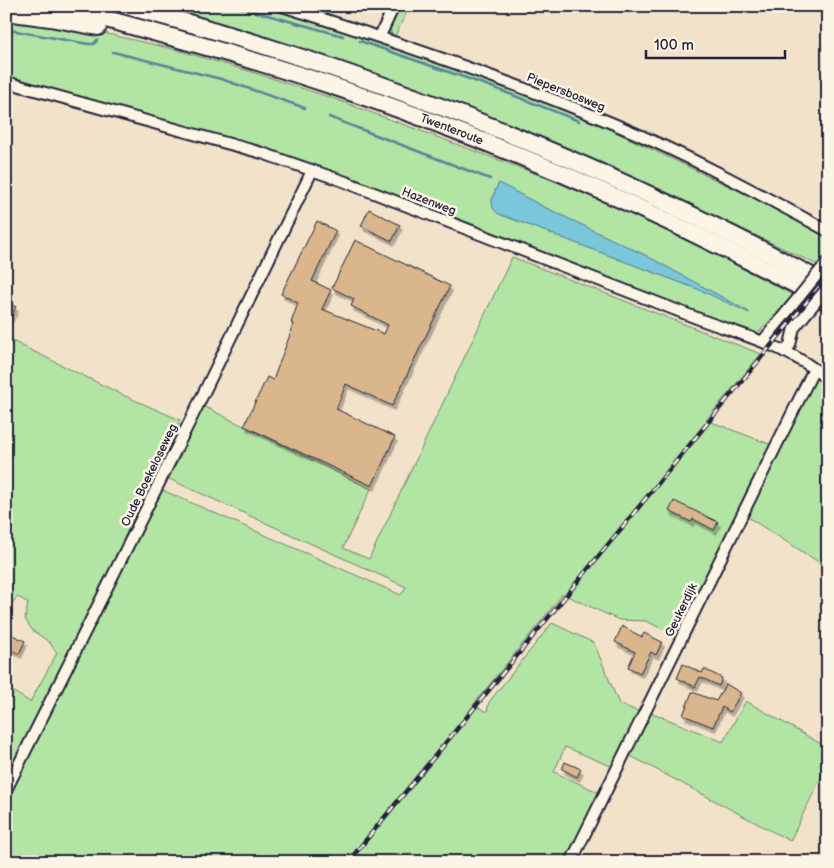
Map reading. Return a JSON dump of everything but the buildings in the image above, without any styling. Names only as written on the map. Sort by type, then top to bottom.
[{"type":"highway","name":"Twenteroute","points":[[59,6],[197,44],[330,85],[428,120],[618,198],[702,237],[820,304]]},
{"type":"highway","name":"Twenteroute","points":[[127,6],[246,40],[378,84],[539,145],[663,202],[825,281]]},
{"type":"highway","points":[[6,12],[197,44]]},
{"type":"street","name":"Piepersbosweg","points":[[282,6],[380,36],[498,78],[616,125],[733,180],[828,232]]},
{"type":"street","points":[[380,36],[394,6]]},
{"type":"street","name":"Hazenweg","points":[[6,82],[262,153],[352,185],[763,342],[785,352],[814,369],[828,380]]},
{"type":"street","name":"Oude Boekeloseweg","points":[[6,790],[312,171]]},
{"type":"street","points":[[785,352],[790,345],[794,328],[820,304],[828,262]]},
{"type":"street","points":[[763,342],[799,297],[825,281]]},
{"type":"street","name":"Geukerdijk","points":[[571,862],[814,369]]},
{"type":"green space","points":[[153,6],[266,6],[359,33],[498,83],[605,127],[828,234],[828,253],[818,265],[595,161],[459,104],[345,64]]},
{"type":"green space","points":[[399,6],[410,6],[395,36],[391,33],[390,25]]},
{"type":"green space","points":[[6,16],[78,27],[177,50],[335,99],[550,179],[621,209],[701,247],[793,295],[757,334],[648,297],[302,160],[6,76]],"holes":[[[499,183],[542,206],[645,255],[749,312],[700,290],[499,214],[493,206],[492,199]]]},
{"type":"green space","points":[[512,257],[761,354],[706,420],[772,445],[677,636],[646,621],[619,620],[563,594],[473,705],[487,712],[489,702],[552,623],[594,643],[619,704],[640,712],[613,767],[565,747],[554,772],[600,793],[567,862],[6,862],[6,801],[160,489],[401,595],[406,587],[167,478],[166,476],[193,421],[203,406],[371,489],[343,548],[369,559]]},
{"type":"green space","points":[[6,338],[123,395],[180,420],[108,572],[6,777],[6,687],[30,702],[57,653],[49,642],[32,630],[25,619],[28,603],[18,597],[6,609]]},
{"type":"green space","points":[[816,376],[828,384],[828,568],[746,516]]},
{"type":"green space","points":[[746,701],[828,748],[828,763],[790,841],[629,755],[650,712],[723,742]]},
{"type":"water","points":[[499,183],[542,206],[645,255],[749,313],[700,290],[499,214],[493,207],[492,200]]},
{"type":"waterway","points":[[235,6],[343,36]]},
{"type":"waterway","points":[[6,31],[16,31],[88,44],[94,44],[97,40]]},
{"type":"waterway","points":[[360,41],[492,87],[579,121]]},
{"type":"waterway","points":[[113,52],[221,79],[305,108]]},
{"type":"waterway","points":[[329,117],[490,179]]},
{"type":"railway","points":[[348,862],[828,276]]}]
